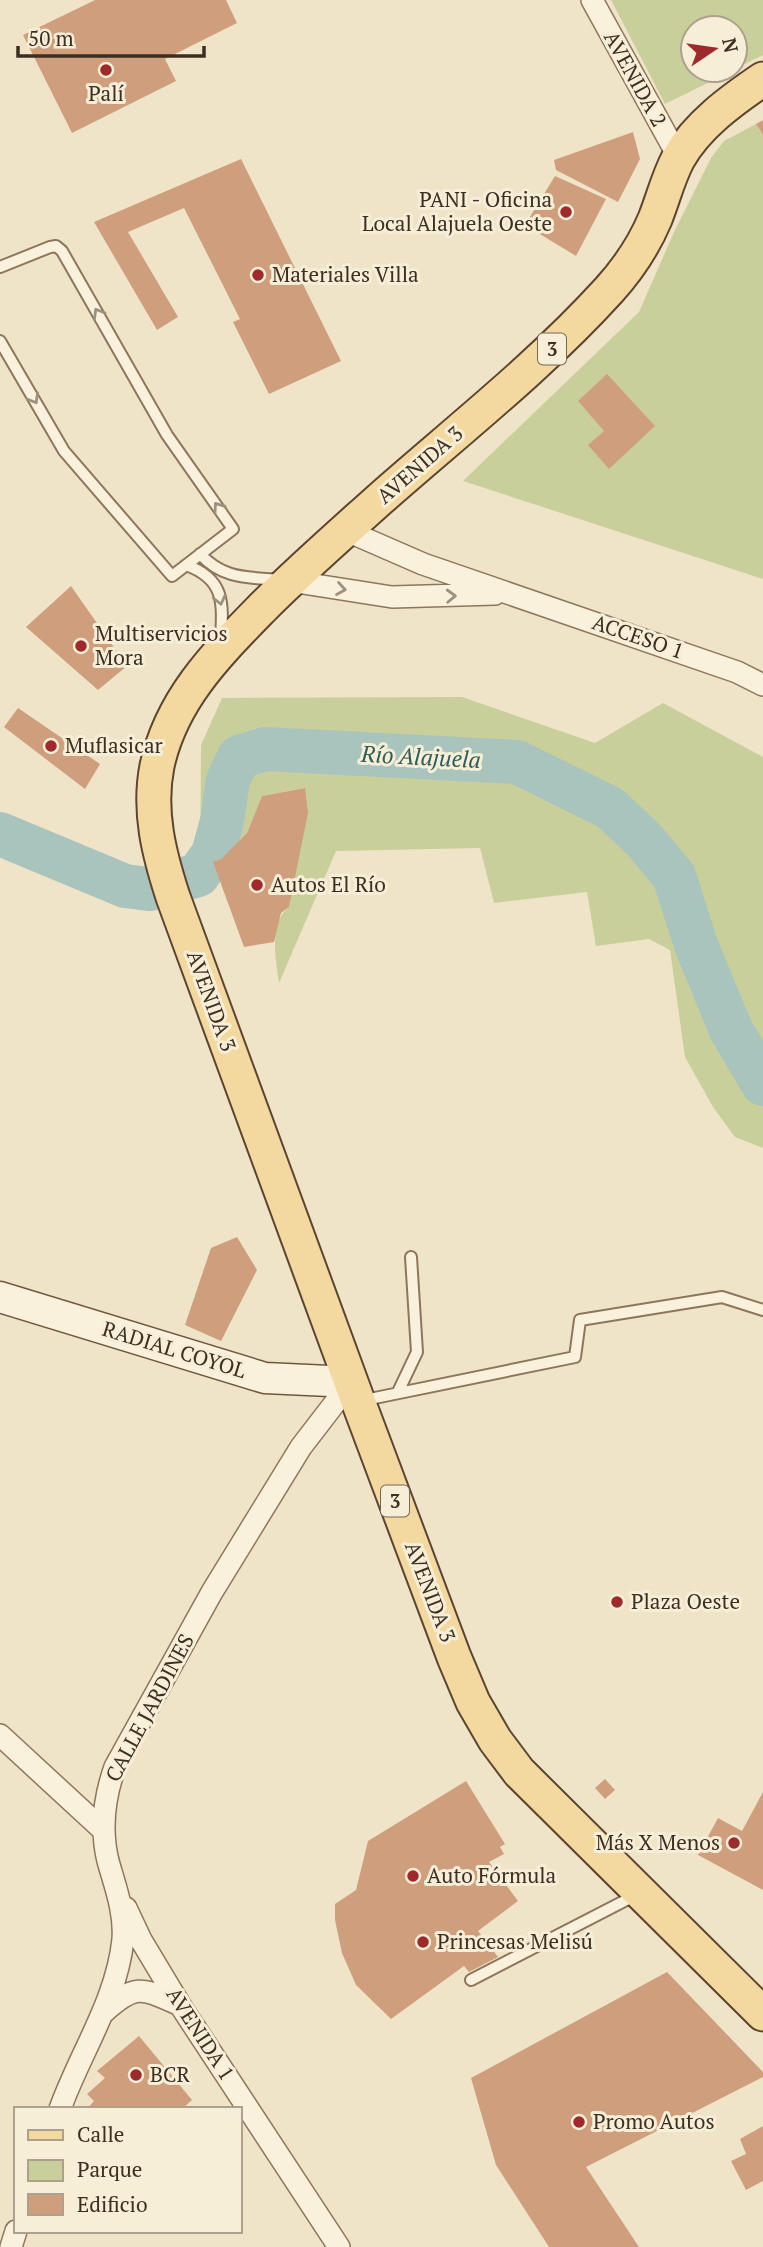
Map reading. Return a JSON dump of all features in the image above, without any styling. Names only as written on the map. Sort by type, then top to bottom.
[{"type":"main road","name":"AVENIDA 3","points":[[763,79],[732,100],[705,124],[678,158],[639,251],[611,288],[563,339],[345,530],[290,581],[204,669],[181,702],[171,724],[157,766],[153,806],[161,862],[173,897],[354,1392],[473,1702],[495,1740],[543,1798],[642,1892],[763,2014]]},
{"type":"street","name":"AVENIDA 2","points":[[592,0],[678,158]]},
{"type":"street","name":"ACCESO 1","points":[[345,530],[423,564],[737,672],[763,685]]},
{"type":"street","name":"ACCESO 1","points":[[290,581],[392,597],[511,594]]},
{"type":"street","name":"RADIAL COYOL","points":[[0,1297],[265,1378],[354,1392]]},
{"type":"street","name":"CALLE JARDINES","points":[[61,2107],[102,2014],[119,1964],[123,1937],[121,1912],[103,1830],[107,1789],[115,1766],[219,1581],[301,1447],[354,1392]]},
{"type":"street","points":[[0,1735],[103,1830]]},
{"type":"street","name":"AVENIDA 1","points":[[116,1887],[141,1940],[180,2005],[339,2247]]},
{"type":"street","points":[[102,2014],[129,1992],[149,1991],[180,2005]]},
{"type":"lane","points":[[0,267],[50,247],[56,246],[62,251],[167,435],[233,529],[172,576],[64,451],[0,341]]},
{"type":"lane","points":[[200,554],[220,571],[237,576],[290,581]]},
{"type":"lane","points":[[186,565],[200,570],[217,587],[223,606],[220,651]]},
{"type":"lane","points":[[398,1392],[417,1352],[411,1257]]},
{"type":"lane","points":[[354,1392],[398,1392],[575,1357],[580,1320],[722,1297],[763,1310]]},
{"type":"lane","points":[[471,1980],[642,1892]]},
{"type":"green space","points":[[611,0],[763,0],[763,55],[749,62],[749,14],[679,14],[679,84],[706,84],[665,104]]},
{"type":"green space","points":[[756,124],[763,135],[763,579],[463,481],[639,312],[675,230],[711,158],[724,141]]},
{"type":"green space","points":[[462,697],[595,743],[663,703],[763,757],[763,1148],[735,1137],[713,1107],[685,1057],[670,950],[649,939],[596,946],[587,892],[494,903],[480,848],[336,851],[279,983],[275,953],[276,932],[282,914],[289,907],[304,788],[262,796],[247,833],[200,886],[201,745],[222,698]]},
{"type":"building","name":"Palí","points":[[95,0],[226,0],[237,23],[165,59],[176,81],[72,133],[23,35]]},
{"type":"building","points":[[763,120],[763,135],[756,124]]},
{"type":"building","points":[[633,132],[640,159],[618,202],[556,170],[554,160]]},
{"type":"building","name":"Materiales Villa","points":[[241,159],[341,361],[269,394],[233,322],[240,319],[184,208],[128,232],[178,317],[157,330],[94,222]]},
{"type":"building","name":"PANI - Oficina Local Alajuela Oeste","points":[[555,176],[606,199],[576,256],[525,225]]},
{"type":"building","points":[[607,374],[655,426],[609,469],[588,445],[604,431],[578,401]]},
{"type":"building","name":"Multiservicios Mora","points":[[71,586],[127,666],[98,690],[26,627]]},
{"type":"building","name":"Muflasicar","points":[[18,708],[100,764],[85,789],[4,727]]},
{"type":"building","name":"Autos El Río","points":[[305,788],[308,813],[289,907],[281,913],[274,942],[244,947],[213,862],[221,859],[247,833],[262,796]]},
{"type":"building","points":[[237,1237],[257,1270],[221,1341],[185,1325],[211,1248]]},
{"type":"building","points":[[605,1779],[615,1790],[605,1799],[595,1788]]},
{"type":"building","points":[[466,1781],[505,1844],[500,1847],[504,1854],[489,1862],[518,1901],[478,1931],[498,1957],[469,1972],[464,1966],[391,2019],[356,1985],[342,1953],[335,1920],[335,1904],[356,1890],[368,1841]]},
{"type":"building","name":"Más X Menos","points":[[763,1792],[763,1890],[698,1855],[718,1818],[742,1831]]},
{"type":"building","name":"Promo Autos","points":[[667,1972],[763,2072],[763,2077],[586,2167],[639,2247],[549,2247],[496,2165],[471,2078]]},
{"type":"building","name":"BCR","points":[[139,2036],[192,2100],[184,2107],[89,2107],[94,2101],[87,2094],[105,2078],[97,2071]]},
{"type":"building","points":[[763,2126],[763,2181],[746,2190],[731,2161],[746,2154],[740,2139]]},
{"type":"waterway","name":"Río Alajuela","points":[[0,834],[125,886],[149,889],[198,875],[213,854],[222,821],[228,780],[239,757],[265,749],[517,762],[610,808],[644,840],[674,876],[696,945],[731,1030],[763,1084]]},
{"type":"place","name":"Palí","points":[[106,70]]},
{"type":"place","name":"PANI - Oficina Local Alajuela Oeste","points":[[566,212]]},
{"type":"place","name":"Materiales Villa","points":[[258,275]]},
{"type":"place","name":"Multiservicios Mora","points":[[81,646]]},
{"type":"place","name":"Muflasicar","points":[[51,746]]},
{"type":"place","name":"Autos El Río","points":[[257,885]]},
{"type":"place","name":"Plaza Oeste","points":[[617,1602]]},
{"type":"place","name":"Más X Menos","points":[[734,1843]]},
{"type":"place","name":"Auto Fórmula","points":[[413,1876]]},
{"type":"place","name":"Princesas Melisú","points":[[423,1942]]},
{"type":"place","name":"BCR","points":[[136,2075]]},
{"type":"place","name":"Promo Autos","points":[[579,2122]]}]
